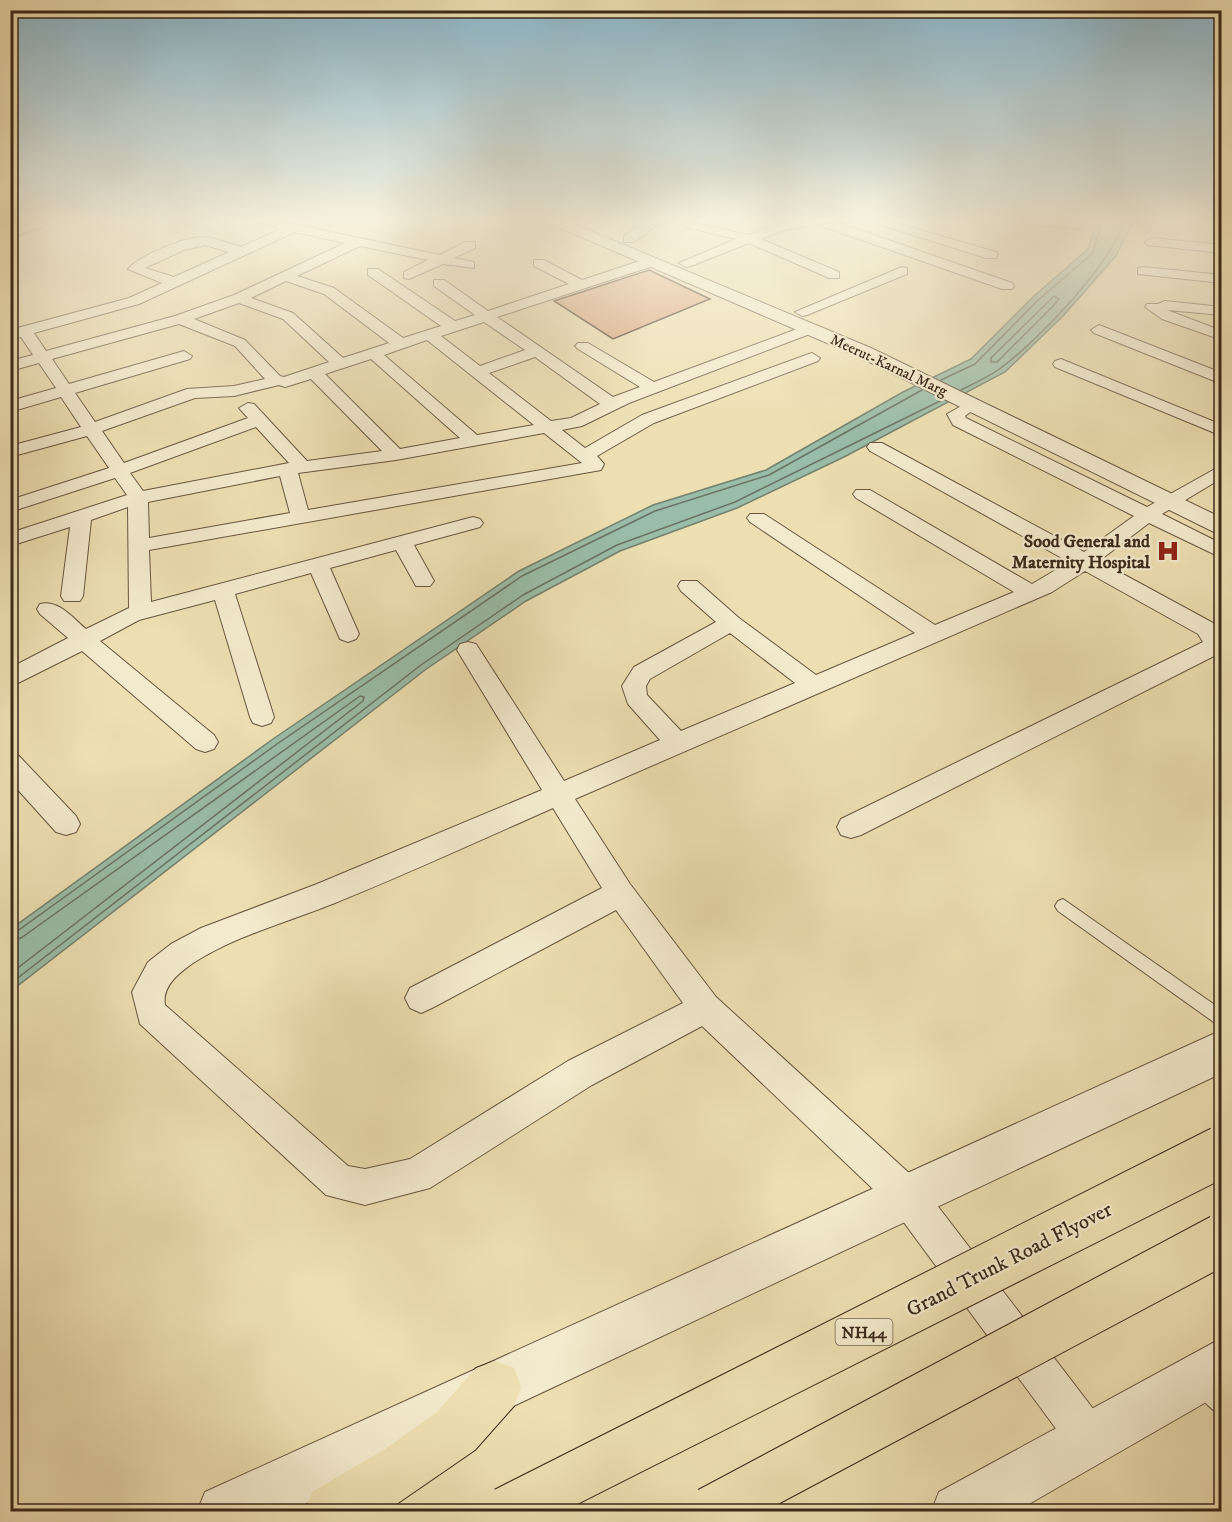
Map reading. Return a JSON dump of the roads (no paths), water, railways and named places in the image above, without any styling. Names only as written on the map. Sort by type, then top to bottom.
[{"type":"highway","name":"Grand Trunk Road Flyover","points":[[506,1512],[1221,1151]]},
{"type":"highway","points":[[710,1512],[1221,1239]]},
{"type":"highway","points":[[332,1512],[404,1468],[456,1431],[495,1387]]},
{"type":"street","points":[[18,333],[127,303],[156,290]]},
{"type":"street","points":[[10,366],[180,319],[255,290]]},
{"type":"street","points":[[326,290],[401,344]]},
{"type":"street","points":[[399,290],[453,327]]},
{"type":"street","points":[[450,290],[611,404]]},
{"type":"street","points":[[10,452],[92,429],[193,393],[234,391],[276,381],[288,381],[566,290]]},
{"type":"street","name":"Meerut-Karnal Marg","points":[[736,290],[917,370],[976,402],[1178,498],[1221,511]]},
{"type":"street","points":[[10,540],[138,498],[295,468],[396,455],[551,429],[591,417],[611,404],[655,389],[806,321],[865,290]]},
{"type":"street","points":[[239,298],[288,316],[340,364]]},
{"type":"street","points":[[1221,311],[1169,305],[1152,307],[1167,316],[1221,336]]},
{"type":"street","points":[[180,319],[240,343],[276,381]]},
{"type":"street","points":[[1100,330],[1221,380]]},
{"type":"street","points":[[18,333],[44,357],[138,498],[140,613]]},
{"type":"street","points":[[138,546],[300,515],[594,466],[551,429],[430,335]]},
{"type":"street","points":[[583,346],[655,389]]},
{"type":"street","points":[[478,372],[538,351]]},
{"type":"street","points":[[373,353],[476,442]]},
{"type":"street","points":[[10,407],[184,356]]},
{"type":"street","points":[[584,456],[648,419],[812,358]]},
{"type":"street","points":[[1061,364],[1221,431]]},
{"type":"street","points":[[314,373],[396,455]]},
{"type":"street","points":[[234,391],[295,468],[300,515]]},
{"type":"street","points":[[976,402],[956,414],[959,421],[1221,552]]},
{"type":"street","points":[[10,506],[119,471],[258,420]]},
{"type":"street","points":[[850,827],[1214,646],[1213,637],[1207,629],[876,447]]},
{"type":"street","points":[[705,1008],[580,1073],[417,1175],[365,1187],[339,1182],[150,1013],[145,1003],[145,992],[151,981],[173,959],[195,945],[325,894],[1030,592],[1084,562],[1147,515],[1221,470]]},
{"type":"street","points":[[863,494],[1030,592]]},
{"type":"street","name":"Meerut-Karnal Marg","points":[[1178,498],[1221,528]]},
{"type":"street","points":[[72,596],[81,517]]},
{"type":"street","points":[[757,518],[933,634]]},
{"type":"street","points":[[10,679],[140,613],[473,523]]},
{"type":"street","points":[[402,542],[423,581]]},
{"type":"street","points":[[318,565],[348,633]]},
{"type":"street","points":[[689,586],[731,623],[814,685]]},
{"type":"street","points":[[223,591],[262,717]]},
{"type":"street","points":[[48,609],[205,742]]},
{"type":"street","points":[[677,743],[636,698],[634,686],[642,673],[731,623]]},
{"type":"street","points":[[468,650],[620,893],[705,1008],[907,1196],[1089,1438]]},
{"type":"street","points":[[10,763],[66,824]]},
{"type":"street","points":[[421,998],[620,893]]},
{"type":"street","points":[[225,1512],[1221,1051]]},
{"type":"street","points":[[958,1512],[1089,1438],[1214,1382]]},
{"type":"lane","points":[[1063,906],[1221,1020]]},
{"type":"water","points":[[1041,290],[1086,290],[1063,316],[1005,372],[844,457],[737,508],[620,551],[526,601],[425,670],[11,991],[11,929],[273,739],[519,571],[653,505],[766,470],[903,392],[971,359]]},
{"type":"place","name":"Sood General and Maternity Hospital","points":[[1168,551]]}]
